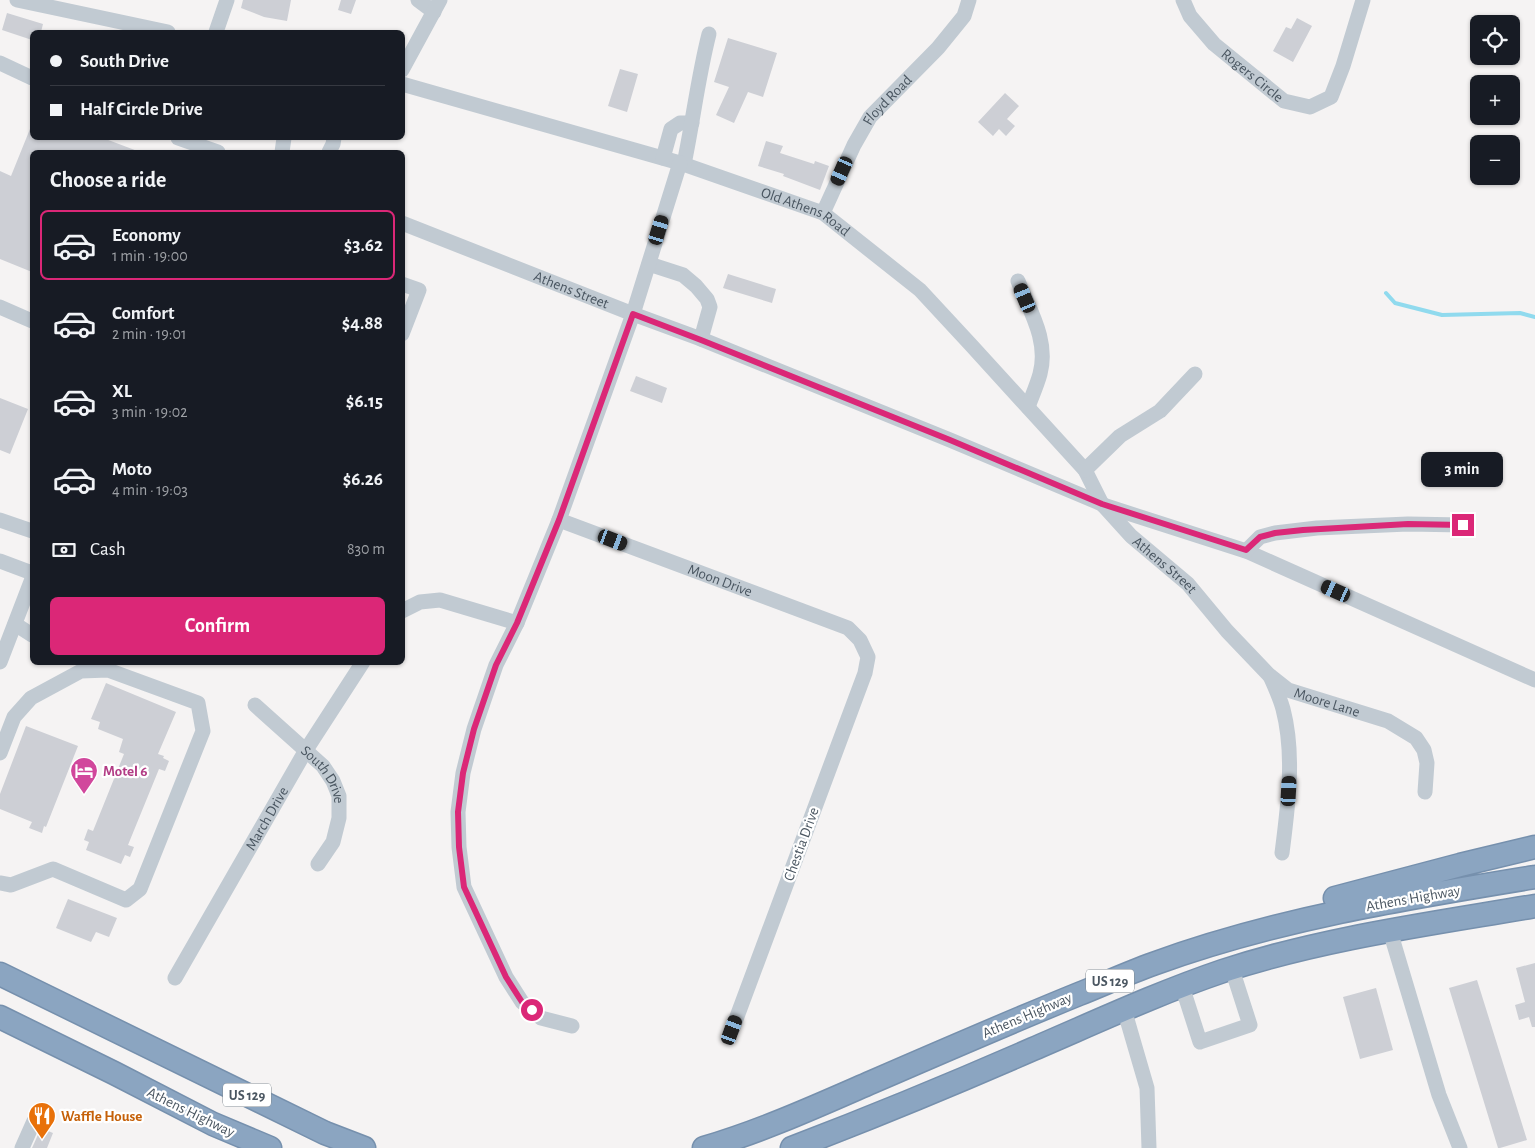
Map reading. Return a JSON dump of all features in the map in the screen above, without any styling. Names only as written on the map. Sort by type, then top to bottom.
[{"type":"highway","points":[[1210,944],[1257,918],[1535,847]]},
{"type":"highway","name":"Athens Highway","points":[[704,1148],[738,1138],[801,1113],[1020,1018],[1152,964],[1210,944],[1263,929],[1376,904],[1535,877]]},
{"type":"highway","name":"Athens Highway","points":[[792,1148],[842,1129],[1124,1009],[1232,969],[1276,955],[1390,931],[1535,906]]},
{"type":"highway","name":"US 129","points":[[0,974],[325,1133],[364,1148]]},
{"type":"highway","name":"Athens Highway","points":[[0,1017],[213,1124],[270,1148]]},
{"type":"street","points":[[17,0],[80,6],[161,30]]},
{"type":"street","points":[[217,30],[227,0]]},
{"type":"street","points":[[405,65],[437,6],[418,0]]},
{"type":"street","name":"Floyd Road","points":[[824,213],[854,145],[870,117],[938,48],[964,16],[969,0]]},
{"type":"street","name":"Rogers Circle","points":[[1183,0],[1190,16],[1214,44],[1284,101],[1310,107],[1331,97],[1343,66],[1363,0]]},
{"type":"street","points":[[572,1026],[541,1018],[522,1002],[506,977],[464,887],[459,847],[458,812],[463,773],[474,729],[496,665],[517,623],[559,520],[633,314],[682,164],[692,123],[699,74],[709,34]]},
{"type":"street","points":[[0,63],[30,77]]},
{"type":"street","name":"Old Athens Road","points":[[405,85],[663,158],[824,213],[920,290],[1085,470],[1102,504]]},
{"type":"street","points":[[663,158],[671,129],[680,123],[692,123]]},
{"type":"street","points":[[182,140],[200,150]]},
{"type":"street","name":"Athens Street","points":[[405,224],[701,340],[950,440],[1102,504],[1131,536],[1188,584],[1209,609]]},
{"type":"street","points":[[649,264],[683,276],[696,286],[707,299],[710,307],[701,340]]},
{"type":"street","points":[[1018,281],[1040,333],[1042,349],[1040,373],[1028,407]]},
{"type":"street","points":[[405,285],[419,290],[405,326]]},
{"type":"street","points":[[0,307],[30,320]]},
{"type":"street","points":[[1085,470],[1120,436],[1160,411],[1195,374]]},
{"type":"street","points":[[1102,504],[1246,550],[1535,680]]},
{"type":"street","points":[[0,520],[30,530]]},
{"type":"street","name":"Moon Drive","points":[[559,520],[848,628],[860,640],[868,657]]},
{"type":"street","points":[[1246,550],[1260,537],[1317,528],[1408,524],[1463,525]]},
{"type":"street","points":[[0,561],[30,572]]},
{"type":"street","points":[[0,662],[30,584]]},
{"type":"street","points":[[405,610],[420,602],[440,600],[517,623]]},
{"type":"street","name":"Moore Lane","points":[[1209,609],[1269,675],[1288,690],[1388,721],[1416,738],[1424,750],[1427,763],[1425,792]]},
{"type":"street","points":[[15,624],[30,634]]},
{"type":"street","name":"Chestia Drive","points":[[732,1030],[865,673],[868,657]]},
{"type":"street","points":[[0,883],[11,885],[53,869],[126,900],[140,889],[203,731],[198,703],[97,665]]},
{"type":"street","name":"March Drive","points":[[175,978],[306,750],[361,665]]},
{"type":"street","points":[[0,754],[14,717],[31,698],[81,672],[108,670]]},
{"type":"street","points":[[1269,675],[1278,696],[1287,729],[1290,776],[1282,853]]},
{"type":"street","name":"South Drive","points":[[255,705],[323,766],[333,781],[339,796],[339,818],[333,842],[318,864]]},
{"type":"street","points":[[1390,931],[1439,1094],[1460,1148]]},
{"type":"street","points":[[1182,986],[1200,1042],[1250,1026],[1232,969]]},
{"type":"street","points":[[1124,1009],[1147,1088],[1149,1148]]},
{"type":"street","points":[[22,1148],[34,1121]]},
{"type":"building","points":[[243,0],[291,0],[287,21],[264,17],[241,8]]},
{"type":"building","points":[[341,0],[356,0],[351,14],[338,10]]},
{"type":"building","points":[[7,13],[43,24],[42,30],[30,30],[30,39],[2,30]]},
{"type":"building","points":[[1297,18],[1312,26],[1293,62],[1273,51],[1286,27],[1291,29]]},
{"type":"building","points":[[728,38],[777,53],[763,97],[748,92],[734,123],[716,115],[729,87],[714,82]]},
{"type":"building","points":[[620,69],[638,74],[627,112],[608,106]]},
{"type":"building","points":[[1005,93],[1019,106],[1007,119],[1015,126],[1006,136],[999,129],[993,136],[978,122]]},
{"type":"building","points":[[30,129],[30,140],[108,140],[135,150],[30,150],[30,271],[0,259],[0,171],[11,176]]},
{"type":"building","points":[[766,141],[783,146],[780,153],[814,164],[815,161],[829,166],[820,190],[783,176],[784,174],[758,166]]},
{"type":"building","points":[[728,274],[776,289],[772,303],[723,288]]},
{"type":"building","points":[[636,376],[667,388],[662,403],[630,391]]},
{"type":"building","points":[[0,398],[28,409],[10,454],[0,450]]},
{"type":"building","points":[[106,683],[176,712],[158,754],[164,756],[163,758],[169,761],[165,771],[159,769],[128,845],[134,847],[130,857],[125,855],[121,864],[86,850],[89,842],[84,840],[88,829],[93,831],[124,754],[119,752],[123,739],[98,729],[100,722],[91,719]]},
{"type":"building","points":[[26,726],[78,746],[42,833],[29,828],[32,822],[0,809],[0,794]]},
{"type":"building","points":[[68,899],[117,918],[109,937],[96,932],[91,942],[56,928]]},
{"type":"building","points":[[1535,963],[1535,1027],[1532,1027],[1529,1017],[1519,1020],[1515,1005],[1525,1002],[1516,968]]},
{"type":"building","points":[[1477,980],[1527,1140],[1500,1148],[1498,1148],[1449,988]]},
{"type":"building","points":[[1376,988],[1393,1050],[1360,1059],[1343,997]]},
{"type":"building","name":"Waffle House","points":[[41,1128],[53,1133],[47,1148],[32,1148]]},
{"type":"waterway","points":[[1386,293],[1395,303],[1442,315],[1520,313],[1535,317]]},
{"type":"place","name":"Motel 6","points":[[84,795]]},
{"type":"place","name":"Waffle House","points":[[42,1140]]},
{"type":"route","points":[[532,1010],[522,1002],[506,977],[464,887],[459,847],[458,812],[463,773],[474,729],[496,665],[517,623],[559,520],[633,314],[950,440],[1102,504],[1246,550],[1260,537],[1275,533],[1317,528],[1408,524],[1463,525]]}]
